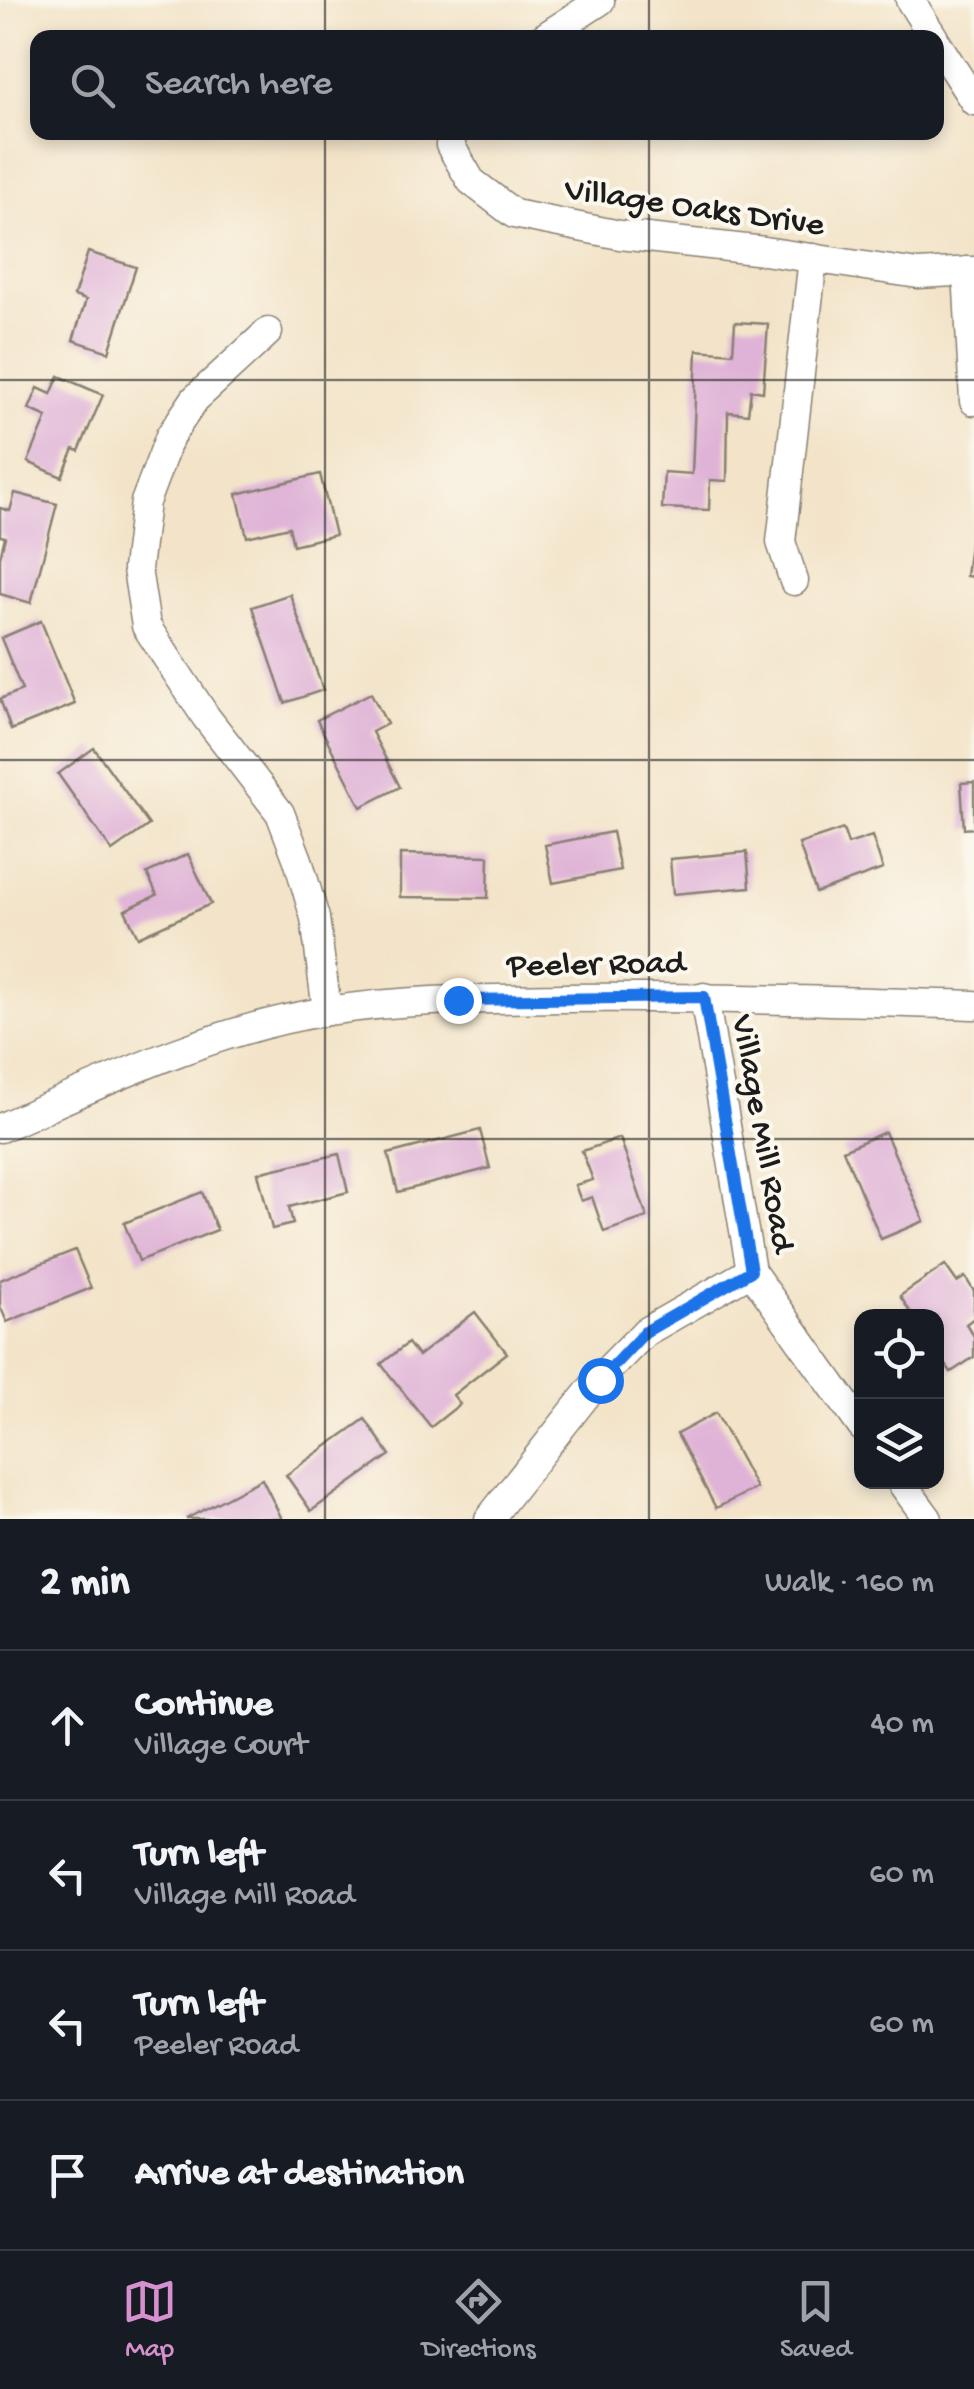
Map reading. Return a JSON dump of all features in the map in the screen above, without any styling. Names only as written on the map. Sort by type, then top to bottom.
[{"type":"street","points":[[910,0],[929,30]]},
{"type":"street","points":[[555,30],[600,1]]},
{"type":"street","points":[[944,54],[974,101]]},
{"type":"street","name":"Village Oaks Drive","points":[[451,140],[450,145],[471,180],[514,214],[620,235],[918,274],[971,271]]},
{"type":"street","points":[[794,581],[781,542],[814,258]]},
{"type":"street","points":[[971,271],[974,401]]},
{"type":"street","points":[[268,332],[195,399],[170,436],[145,502],[137,569],[146,626],[206,717],[280,813],[315,918],[327,1011]]},
{"type":"street","name":"Peeler Road","points":[[0,1128],[156,1060],[228,1035],[327,1011],[458,1000],[704,997],[974,1005]]},
{"type":"street","name":"Village Mill Road","points":[[704,997],[751,1271],[854,1415]]},
{"type":"street","points":[[489,1519],[600,1380],[645,1332],[751,1271]]},
{"type":"street","points":[[906,1489],[928,1519]]},
{"type":"building","points":[[88,252],[136,267],[109,352],[73,340],[86,300],[74,296]]},
{"type":"building","points":[[735,322],[768,324],[763,392],[751,390],[748,414],[728,412],[727,481],[710,480],[709,510],[662,508],[664,472],[692,474],[697,350],[733,353]]},
{"type":"building","points":[[59,376],[103,395],[79,451],[74,449],[62,477],[28,462],[47,417],[29,409],[38,388],[51,394]]},
{"type":"building","points":[[320,474],[335,535],[293,545],[289,527],[247,537],[237,494]]},
{"type":"building","points":[[15,493],[57,504],[31,603],[0,594],[0,557],[5,537],[0,536],[0,508],[10,511]]},
{"type":"building","points":[[974,529],[974,577],[966,576]]},
{"type":"building","points":[[290,594],[323,690],[285,703],[252,607]]},
{"type":"building","points":[[41,621],[75,704],[11,730],[0,699],[22,690],[1,638]]},
{"type":"building","points":[[371,693],[387,724],[372,732],[400,787],[361,807],[317,720]]},
{"type":"building","points":[[94,748],[149,825],[112,851],[58,774]]},
{"type":"building","points":[[974,782],[974,828],[964,829],[961,783]]},
{"type":"building","points":[[843,829],[848,844],[872,836],[883,869],[816,893],[799,844]]},
{"type":"building","points":[[612,832],[620,870],[553,883],[545,845]]},
{"type":"building","points":[[747,852],[750,887],[673,894],[670,859]]},
{"type":"building","points":[[188,854],[211,904],[138,937],[125,910],[157,895],[147,873]]},
{"type":"building","points":[[400,854],[489,856],[488,898],[400,897]]},
{"type":"building","points":[[480,1130],[490,1168],[398,1192],[388,1154]]},
{"type":"building","points":[[885,1132],[924,1221],[881,1239],[843,1150]]},
{"type":"building","points":[[620,1138],[647,1217],[604,1232],[592,1197],[581,1201],[575,1185],[593,1180],[582,1151]]},
{"type":"building","points":[[339,1154],[348,1192],[289,1207],[293,1224],[272,1229],[258,1173]]},
{"type":"building","points":[[202,1192],[217,1230],[139,1261],[124,1223]]},
{"type":"building","points":[[75,1250],[91,1288],[7,1322],[0,1306],[0,1280]]},
{"type":"building","points":[[945,1265],[957,1282],[965,1277],[974,1291],[974,1318],[966,1324],[974,1336],[974,1357],[951,1372],[944,1362],[944,1309],[908,1309],[900,1296]]},
{"type":"building","points":[[475,1312],[507,1353],[453,1395],[460,1404],[431,1427],[381,1364],[408,1343],[418,1356]]},
{"type":"building","points":[[716,1413],[756,1488],[716,1508],[677,1434]]},
{"type":"building","points":[[365,1419],[390,1455],[311,1511],[286,1475]]},
{"type":"building","points":[[262,1479],[282,1519],[186,1519]]},
{"type":"route","points":[[458,1000],[704,997],[751,1271],[645,1332],[600,1380]]}]
